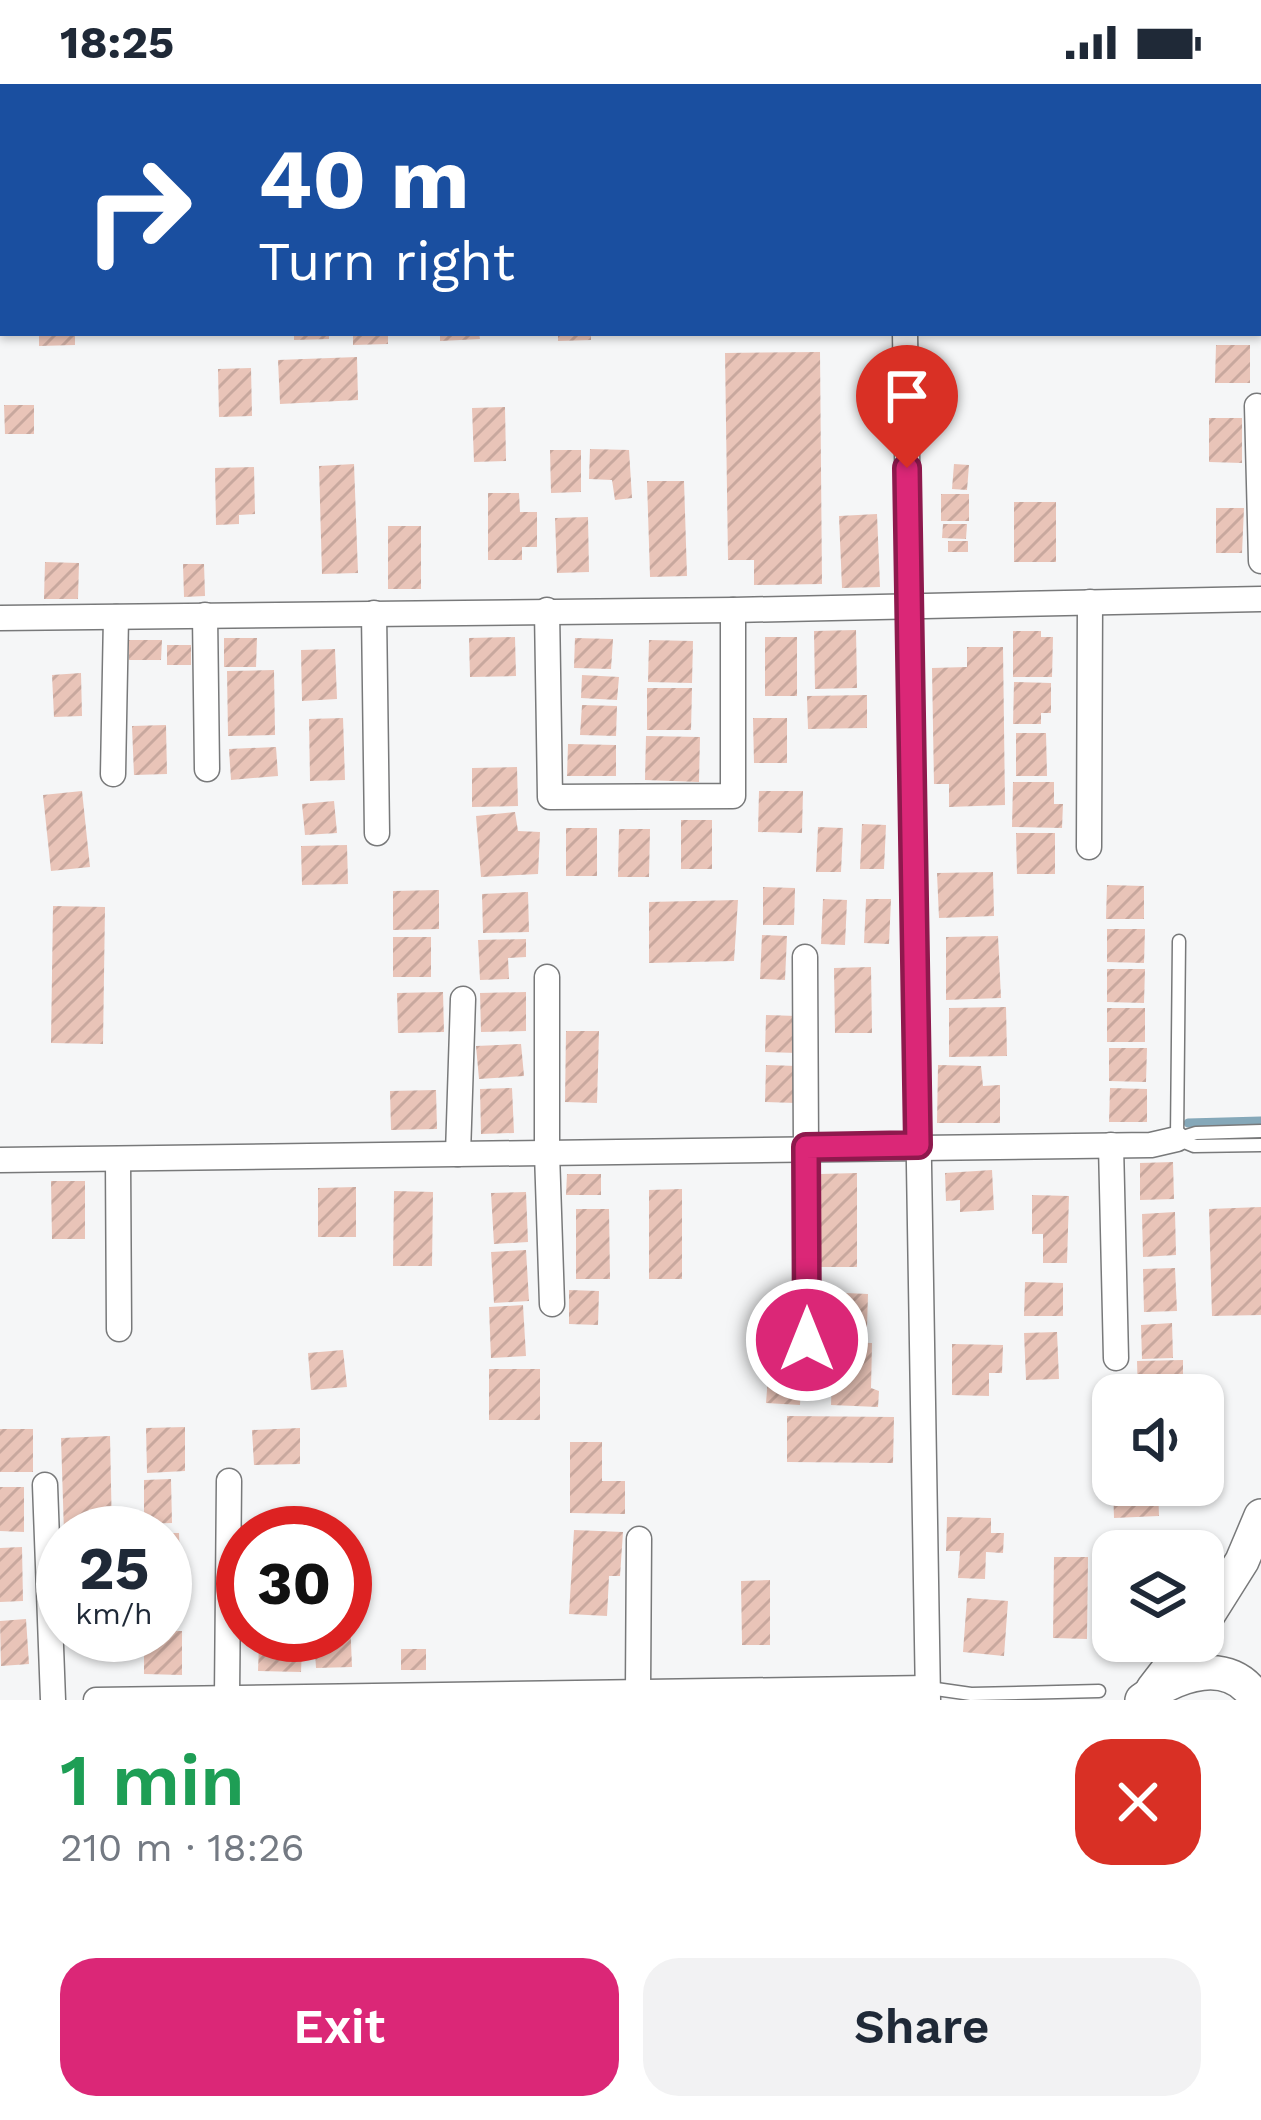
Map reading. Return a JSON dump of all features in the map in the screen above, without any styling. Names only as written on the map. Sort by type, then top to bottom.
[{"type":"street","points":[[96,1700],[638,1690],[928,1694],[905,336]]},
{"type":"street","points":[[1257,406],[1261,561]]},
{"type":"street","points":[[0,618],[1261,599]]},
{"type":"street","points":[[1089,847],[1090,602]]},
{"type":"street","points":[[547,610],[550,796],[734,796],[733,610]]},
{"type":"street","points":[[374,613],[377,833]]},
{"type":"street","points":[[205,615],[207,769]]},
{"type":"street","points":[[113,774],[116,617]]},
{"type":"street","points":[[805,957],[807,1340]]},
{"type":"street","points":[[547,977],[552,1304]]},
{"type":"street","points":[[458,1154],[463,999]]},
{"type":"street","points":[[0,1160],[1151,1145],[1178,1139]]},
{"type":"street","points":[[1111,1145],[1115,1358]]},
{"type":"street","points":[[118,1159],[119,1329]]},
{"type":"street","points":[[227,1697],[229,1480]]},
{"type":"street","points":[[45,1485],[53,1700]]},
{"type":"street","points":[[1224,1590],[1243,1561],[1261,1516]]},
{"type":"street","points":[[638,1690],[639,1540]]},
{"type":"street","points":[[1145,1698],[1173,1662]]},
{"type":"street","points":[[1145,1698],[1178,1678],[1211,1671],[1243,1683],[1257,1700]]},
{"type":"lane","points":[[1178,1139],[1179,941]]},
{"type":"lane","points":[[1178,1139],[1196,1133],[1261,1131]]},
{"type":"lane","points":[[1178,1139],[1194,1146],[1261,1145]]},
{"type":"lane","points":[[928,1694],[1099,1691]]},
{"type":"building","points":[[39,336],[75,336],[75,345],[39,346]]},
{"type":"building","points":[[294,336],[329,336],[329,339],[294,340]]},
{"type":"building","points":[[353,336],[388,336],[388,344],[353,345]]},
{"type":"building","points":[[440,336],[480,339],[440,341]]},
{"type":"building","points":[[558,336],[591,336],[591,340],[558,341]]},
{"type":"building","points":[[1216,345],[1250,345],[1250,383],[1215,383]]},
{"type":"building","points":[[820,352],[822,584],[754,585],[754,560],[728,560],[725,353]]},
{"type":"building","points":[[357,357],[358,400],[280,404],[278,360]]},
{"type":"building","points":[[251,368],[252,416],[219,417],[218,369]]},
{"type":"building","points":[[4,405],[34,405],[34,434],[5,434]]},
{"type":"building","points":[[505,407],[506,461],[474,462],[472,408]]},
{"type":"building","points":[[1209,418],[1242,418],[1242,463],[1209,462]]},
{"type":"building","points":[[590,449],[629,450],[632,498],[615,500],[612,480],[589,479]]},
{"type":"building","points":[[550,450],[581,450],[581,492],[551,493]]},
{"type":"building","points":[[354,464],[358,573],[322,574],[319,466]]},
{"type":"building","points":[[954,464],[969,465],[967,490],[952,489]]},
{"type":"building","points":[[254,467],[255,514],[239,515],[239,524],[216,525],[215,468]]},
{"type":"building","points":[[647,481],[684,481],[687,576],[650,577]]},
{"type":"building","points":[[488,493],[519,493],[520,512],[537,512],[537,547],[522,547],[522,560],[488,560]]},
{"type":"building","points":[[941,494],[969,494],[969,521],[941,521]]},
{"type":"building","points":[[1014,502],[1056,502],[1056,562],[1014,562]]},
{"type":"building","points":[[1216,508],[1244,508],[1242,553],[1216,553]]},
{"type":"building","points":[[877,514],[880,587],[842,588],[839,516]]},
{"type":"building","points":[[588,517],[589,572],[557,573],[555,518]]},
{"type":"building","points":[[943,524],[967,524],[966,539],[942,538]]},
{"type":"building","points":[[388,526],[421,526],[421,589],[388,589]]},
{"type":"building","points":[[948,541],[968,541],[968,552],[948,552]]},
{"type":"building","points":[[45,562],[79,563],[78,599],[44,599]]},
{"type":"building","points":[[183,564],[204,564],[205,596],[184,597]]},
{"type":"building","points":[[856,630],[857,688],[815,689],[814,631]]},
{"type":"building","points":[[1013,631],[1041,631],[1041,637],[1053,637],[1052,677],[1013,677]]},
{"type":"building","points":[[515,637],[516,676],[470,677],[469,638]]},
{"type":"building","points":[[765,637],[797,637],[797,696],[765,696]]},
{"type":"building","points":[[224,638],[257,638],[256,667],[224,667]]},
{"type":"building","points":[[575,638],[613,639],[611,669],[574,668]]},
{"type":"building","points":[[129,640],[162,640],[161,660],[129,660]]},
{"type":"building","points":[[649,640],[693,641],[692,683],[648,682]]},
{"type":"building","points":[[167,645],[191,645],[191,665],[167,665]]},
{"type":"building","points":[[967,647],[1003,647],[1005,805],[949,807],[949,784],[934,784],[932,668],[967,667]]},
{"type":"building","points":[[335,649],[337,699],[302,701],[301,650]]},
{"type":"building","points":[[274,670],[275,735],[228,736],[227,671]]},
{"type":"building","points":[[81,673],[82,716],[54,717],[52,675]]},
{"type":"building","points":[[582,675],[619,677],[617,700],[581,698]]},
{"type":"building","points":[[1014,682],[1051,683],[1051,713],[1041,713],[1041,724],[1013,724]]},
{"type":"building","points":[[647,688],[692,688],[691,730],[647,730]]},
{"type":"building","points":[[867,695],[867,728],[808,729],[807,696]]},
{"type":"building","points":[[582,705],[617,706],[616,736],[580,735]]},
{"type":"building","points":[[343,718],[345,780],[310,781],[309,719]]},
{"type":"building","points":[[753,718],[787,718],[787,763],[754,763]]},
{"type":"building","points":[[166,725],[167,774],[134,775],[132,726]]},
{"type":"building","points":[[1016,733],[1046,733],[1047,776],[1016,776]]},
{"type":"building","points":[[646,736],[700,737],[699,782],[645,780]]},
{"type":"building","points":[[568,744],[616,745],[616,776],[567,776]]},
{"type":"building","points":[[276,747],[278,776],[231,780],[229,749]]},
{"type":"building","points":[[517,767],[518,806],[472,807],[472,768]]},
{"type":"building","points":[[1013,782],[1054,782],[1054,804],[1063,804],[1062,828],[1012,827]]},
{"type":"building","points":[[82,791],[90,867],[51,871],[43,795]]},
{"type":"building","points":[[759,791],[803,791],[802,833],[758,832]]},
{"type":"building","points":[[334,801],[337,833],[305,835],[302,804]]},
{"type":"building","points":[[515,812],[518,831],[540,832],[538,874],[481,877],[476,816]]},
{"type":"building","points":[[681,820],[712,820],[712,869],[681,869]]},
{"type":"building","points":[[862,824],[886,825],[884,869],[860,869]]},
{"type":"building","points":[[818,827],[843,828],[841,872],[816,872]]},
{"type":"building","points":[[566,828],[597,828],[597,876],[566,876]]},
{"type":"building","points":[[619,829],[650,829],[649,877],[618,877]]},
{"type":"building","points":[[1016,833],[1055,833],[1055,874],[1017,874]]},
{"type":"building","points":[[347,845],[348,884],[302,885],[301,846]]},
{"type":"building","points":[[993,872],[994,916],[939,918],[937,873]]},
{"type":"building","points":[[1107,885],[1144,886],[1144,919],[1106,919]]},
{"type":"building","points":[[763,887],[795,888],[794,925],[763,925]]},
{"type":"building","points":[[439,890],[439,929],[393,930],[393,891]]},
{"type":"building","points":[[528,892],[529,932],[483,933],[482,894]]},
{"type":"building","points":[[823,899],[847,900],[845,945],[821,944]]},
{"type":"building","points":[[866,899],[891,899],[889,944],[864,943]]},
{"type":"building","points":[[738,900],[734,961],[649,963],[649,902]]},
{"type":"building","points":[[53,906],[105,907],[103,1044],[51,1043]]},
{"type":"building","points":[[1107,929],[1145,929],[1144,963],[1107,962]]},
{"type":"building","points":[[762,935],[787,936],[785,980],[760,979]]},
{"type":"building","points":[[998,936],[1001,998],[946,1000],[946,937]]},
{"type":"building","points":[[393,937],[431,937],[431,977],[393,977]]},
{"type":"building","points":[[526,939],[526,957],[508,958],[509,979],[480,980],[478,940]]},
{"type":"building","points":[[871,967],[872,1033],[835,1033],[834,968]]},
{"type":"building","points":[[1107,969],[1145,969],[1144,1003],[1107,1002]]},
{"type":"building","points":[[443,992],[444,1032],[398,1033],[397,993]]},
{"type":"building","points":[[526,992],[526,1031],[481,1032],[480,993]]},
{"type":"building","points":[[1006,1007],[1007,1056],[949,1057],[949,1008]]},
{"type":"building","points":[[1107,1008],[1145,1008],[1145,1042],[1107,1042]]},
{"type":"building","points":[[766,1015],[797,1016],[797,1053],[765,1052]]},
{"type":"building","points":[[566,1031],[599,1031],[597,1103],[565,1102]]},
{"type":"building","points":[[521,1044],[524,1076],[479,1079],[476,1046]]},
{"type":"building","points":[[1109,1048],[1147,1048],[1146,1082],[1109,1081]]},
{"type":"building","points":[[766,1065],[797,1066],[796,1103],[765,1102]]},
{"type":"building","points":[[938,1065],[981,1066],[983,1086],[1000,1085],[1000,1123],[937,1123]]},
{"type":"building","points":[[512,1088],[514,1133],[481,1134],[480,1089]]},
{"type":"building","points":[[1110,1088],[1147,1089],[1147,1122],[1109,1122]]},
{"type":"building","points":[[436,1090],[437,1129],[391,1130],[390,1091]]},
{"type":"building","points":[[1173,1162],[1174,1199],[1140,1200],[1140,1163]]},
{"type":"building","points":[[992,1170],[994,1210],[960,1212],[960,1200],[946,1201],[945,1173]]},
{"type":"building","points":[[857,1173],[857,1267],[820,1267],[821,1174]]},
{"type":"building","points":[[567,1174],[601,1174],[601,1195],[566,1195]]},
{"type":"building","points":[[51,1181],[85,1181],[85,1239],[52,1239]]},
{"type":"building","points":[[356,1187],[356,1237],[318,1237],[318,1188]]},
{"type":"building","points":[[682,1189],[682,1279],[649,1279],[649,1190]]},
{"type":"building","points":[[394,1191],[433,1192],[432,1266],[393,1266]]},
{"type":"building","points":[[526,1192],[528,1242],[494,1244],[491,1193]]},
{"type":"building","points":[[1032,1195],[1069,1196],[1067,1263],[1043,1263],[1043,1234],[1032,1234]]},
{"type":"building","points":[[1261,1207],[1261,1315],[1212,1316],[1209,1209]]},
{"type":"building","points":[[576,1209],[609,1209],[610,1279],[576,1279]]},
{"type":"building","points":[[1175,1212],[1176,1255],[1143,1257],[1142,1214]]},
{"type":"building","points":[[526,1250],[529,1301],[494,1303],[491,1252]]},
{"type":"building","points":[[1175,1268],[1177,1311],[1144,1312],[1143,1269]]},
{"type":"building","points":[[1025,1282],[1063,1283],[1063,1316],[1024,1316]]},
{"type":"building","points":[[569,1290],[599,1291],[598,1325],[569,1324]]},
{"type":"building","points":[[823,1292],[868,1294],[867,1327],[848,1327],[848,1335],[821,1334]]},
{"type":"building","points":[[523,1305],[526,1356],[491,1358],[489,1307]]},
{"type":"building","points":[[1172,1323],[1173,1358],[1142,1359],[1141,1325]]},
{"type":"building","points":[[1057,1332],[1059,1379],[1026,1380],[1024,1333]]},
{"type":"building","points":[[833,1342],[872,1343],[871,1388],[879,1391],[878,1407],[831,1405]]},
{"type":"building","points":[[952,1344],[1003,1345],[1002,1373],[989,1373],[989,1396],[952,1395]]},
{"type":"building","points":[[343,1350],[347,1387],[311,1390],[308,1353]]},
{"type":"building","points":[[1183,1360],[1183,1374],[1137,1374],[1137,1361]]},
{"type":"building","points":[[769,1365],[802,1366],[800,1405],[766,1403]]},
{"type":"building","points":[[489,1369],[540,1369],[540,1420],[489,1420]]},
{"type":"building","points":[[787,1416],[894,1417],[893,1463],[787,1462]]},
{"type":"building","points":[[185,1427],[185,1471],[147,1473],[146,1428]]},
{"type":"building","points":[[300,1428],[300,1464],[254,1465],[252,1430]]},
{"type":"building","points":[[0,1429],[33,1429],[33,1472],[0,1472]]},
{"type":"building","points":[[110,1436],[111,1506],[63,1506],[61,1438]]},
{"type":"building","points":[[570,1442],[602,1442],[602,1481],[625,1481],[625,1514],[570,1513]]},
{"type":"building","points":[[171,1479],[172,1506],[144,1506],[144,1480]]},
{"type":"building","points":[[0,1487],[24,1487],[24,1532],[0,1531]]},
{"type":"building","points":[[1114,1506],[1159,1506],[1159,1516],[1114,1518]]},
{"type":"building","points":[[947,1517],[991,1518],[991,1533],[1004,1533],[1003,1553],[986,1552],[985,1579],[958,1578],[960,1551],[946,1551]]},
{"type":"building","points":[[574,1530],[623,1532],[620,1576],[609,1576],[607,1616],[569,1614]]},
{"type":"building","points":[[22,1547],[23,1601],[0,1602],[0,1548]]},
{"type":"building","points":[[1054,1557],[1088,1557],[1087,1639],[1053,1638]]},
{"type":"building","points":[[770,1580],[770,1645],[742,1645],[741,1581]]},
{"type":"building","points":[[967,1598],[1008,1601],[1004,1656],[963,1652]]},
{"type":"building","points":[[26,1619],[29,1664],[1,1666],[0,1621]]},
{"type":"building","points":[[401,1649],[426,1649],[426,1670],[401,1670]]},
{"type":"building","points":[[144,1662],[182,1662],[182,1675],[144,1674]]},
{"type":"building","points":[[258,1662],[301,1662],[301,1672],[258,1671]]},
{"type":"building","points":[[316,1662],[352,1662],[352,1667],[316,1668]]},
{"type":"waterway","points":[[1188,1123],[1261,1121]]},
{"type":"route","points":[[807,1340],[806,1147],[918,1145],[907,468]]}]
